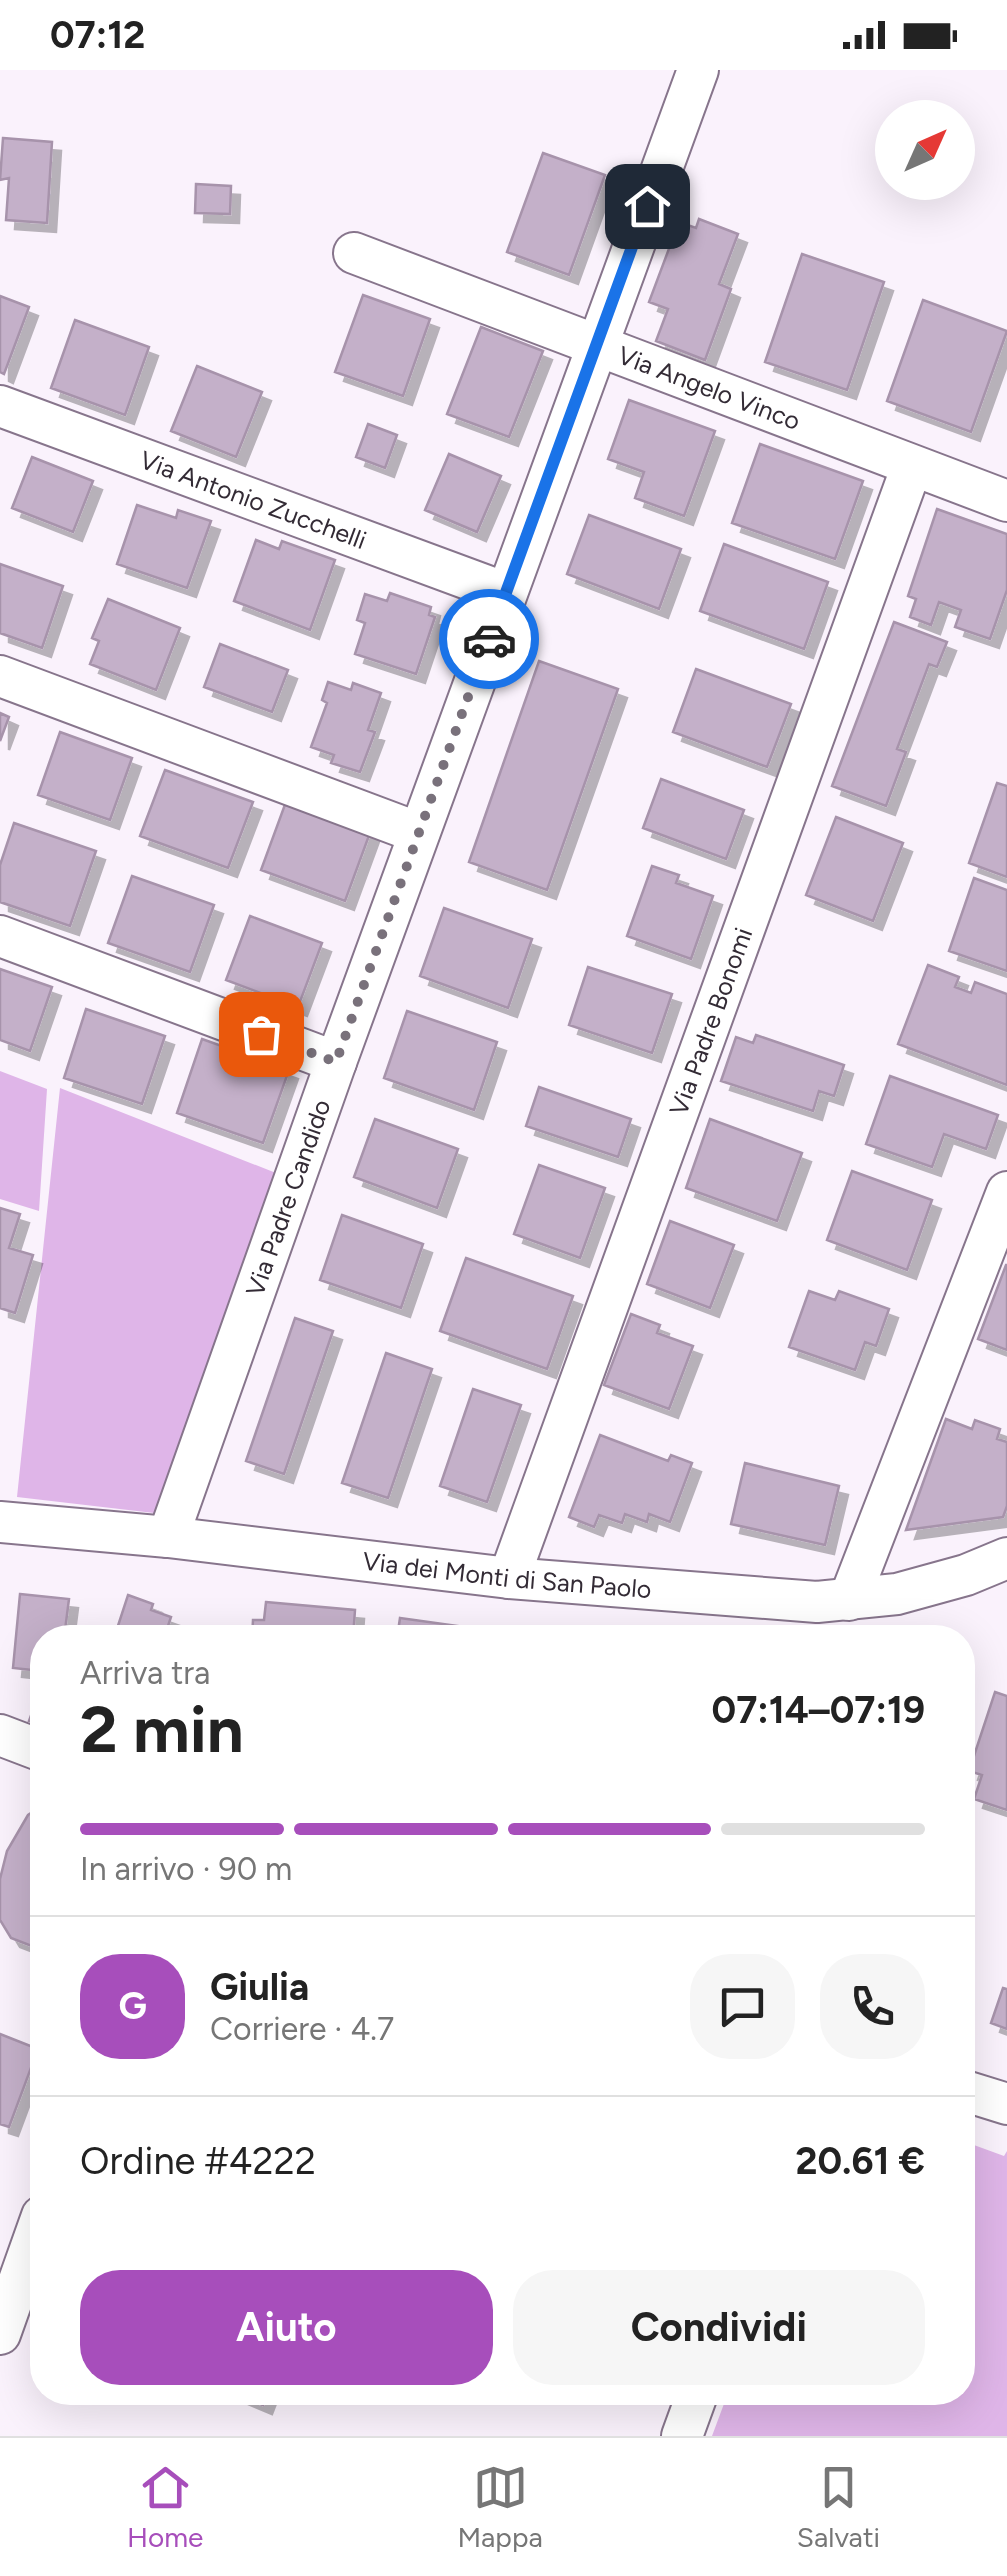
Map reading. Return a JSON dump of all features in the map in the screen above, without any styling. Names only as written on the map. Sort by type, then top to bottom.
[{"type":"street","name":"Via Padre Candido","points":[[168,1538],[418,833],[698,70]]},
{"type":"street","name":"Via Angelo Vinco","points":[[354,252],[1007,501]]},
{"type":"street","name":"Via Antonio Zucchelli","points":[[0,406],[506,592]]},
{"type":"street","name":"Via Padre Bonomi","points":[[509,1578],[912,466]]},
{"type":"street","points":[[0,676],[418,833]]},
{"type":"street","points":[[0,936],[336,1062]]},
{"type":"street","points":[[823,1613],[1007,1192]]},
{"type":"street","name":"Via dei Monti di San Paolo","points":[[0,1522],[823,1613],[932,1585],[1007,1558]]},
{"type":"street","points":[[0,1735],[30,1746]]},
{"type":"street","points":[[975,2094],[1007,2104]]},
{"type":"street","points":[[0,2334],[30,2250]]},
{"type":"street","points":[[682,2436],[693,2405]]},
{"type":"shaded area","points":[[0,1071],[47,1089],[39,1211],[0,1199]]},
{"type":"shaded area","points":[[60,1088],[276,1173],[154,1513],[17,1497]]},
{"type":"shaded area","points":[[975,2145],[1004,2156],[1007,2151],[1007,2436],[712,2436],[724,2405],[975,2405]]},
{"type":"building","points":[[3,138],[52,142],[47,223],[6,220],[9,178],[0,180]]},
{"type":"building","points":[[543,153],[605,175],[569,275],[507,252]]},
{"type":"building","points":[[196,184],[231,186],[230,214],[195,213]]},
{"type":"building","points":[[699,219],[738,234],[719,284],[731,289],[705,360],[656,341],[668,309],[649,302],[679,222],[696,228]]},
{"type":"building","points":[[802,254],[884,282],[847,390],[765,362]]},
{"type":"building","points":[[363,295],[430,319],[403,396],[335,372]]},
{"type":"building","points":[[0,296],[29,307],[4,374],[0,372]]},
{"type":"building","points":[[923,300],[1007,331],[971,432],[887,401]]},
{"type":"building","points":[[75,320],[149,347],[125,415],[51,388]]},
{"type":"building","points":[[481,327],[543,351],[509,437],[447,414]]},
{"type":"building","points":[[197,366],[262,392],[236,457],[171,431]]},
{"type":"building","points":[[629,400],[715,431],[684,516],[635,498],[644,472],[608,459]]},
{"type":"building","points":[[368,424],[397,435],[385,468],[356,457]]},
{"type":"building","points":[[760,444],[863,481],[835,559],[732,523]]},
{"type":"building","points":[[449,454],[501,476],[477,532],[425,510]]},
{"type":"building","points":[[32,457],[93,481],[73,532],[12,508]]},
{"type":"building","points":[[137,505],[176,518],[178,510],[211,521],[187,588],[117,564]]},
{"type":"building","points":[[937,509],[1007,534],[1007,590],[990,639],[955,627],[961,610],[939,602],[931,625],[910,617],[916,599],[908,596]]},
{"type":"building","points":[[589,515],[681,549],[659,609],[567,574]]},
{"type":"building","points":[[256,540],[279,549],[282,541],[335,560],[310,630],[234,601]]},
{"type":"building","points":[[724,544],[828,582],[804,649],[700,611]]},
{"type":"building","points":[[0,564],[63,586],[42,648],[0,633]]},
{"type":"building","points":[[390,593],[431,607],[429,615],[435,617],[416,674],[355,654],[365,623],[357,620],[365,594],[387,601]]},
{"type":"building","points":[[108,599],[180,628],[156,690],[90,664],[99,641],[92,638]]},
{"type":"building","points":[[894,622],[947,642],[937,667],[929,664],[897,749],[906,752],[886,806],[832,786]]},
{"type":"building","points":[[220,644],[288,670],[272,712],[204,687]]},
{"type":"building","points":[[539,661],[618,689],[547,890],[469,862]]},
{"type":"building","points":[[696,669],[791,704],[767,767],[673,732]]},
{"type":"building","points":[[328,682],[351,690],[353,683],[381,693],[368,730],[375,732],[360,772],[331,763],[334,755],[311,747],[327,703],[322,700]]},
{"type":"building","points":[[0,713],[9,717],[0,741]]},
{"type":"building","points":[[60,732],[132,758],[110,820],[38,795]]},
{"type":"building","points":[[165,770],[253,802],[228,868],[140,836]]},
{"type":"building","points":[[661,779],[744,810],[726,859],[643,828]]},
{"type":"building","points":[[997,783],[1007,786],[1007,877],[969,863]]},
{"type":"building","points":[[287,799],[371,830],[345,901],[261,870]]},
{"type":"building","points":[[836,817],[903,843],[873,921],[806,895]]},
{"type":"building","points":[[14,823],[96,851],[70,926],[0,902],[0,865]]},
{"type":"building","points":[[652,866],[679,875],[676,883],[713,896],[691,959],[627,936]]},
{"type":"building","points":[[132,876],[214,905],[190,972],[108,943]]},
{"type":"building","points":[[974,878],[1007,890],[1007,971],[949,951]]},
{"type":"building","points":[[444,908],[532,939],[508,1008],[420,976]]},
{"type":"building","points":[[250,916],[322,943],[298,1007],[226,980]]},
{"type":"building","points":[[928,965],[959,977],[955,987],[971,993],[975,982],[1007,994],[1007,1085],[898,1044]]},
{"type":"building","points":[[588,967],[672,994],[652,1053],[569,1025]]},
{"type":"building","points":[[0,969],[52,987],[30,1051],[0,1040]]},
{"type":"building","points":[[86,1009],[165,1036],[142,1104],[64,1078]]},
{"type":"building","points":[[407,1011],[497,1042],[474,1110],[384,1078]]},
{"type":"building","points":[[756,1035],[844,1065],[834,1096],[819,1091],[813,1111],[721,1081],[736,1037],[753,1043]]},
{"type":"building","points":[[202,1039],[289,1070],[263,1143],[177,1113]]},
{"type":"building","points":[[890,1076],[998,1115],[986,1149],[944,1134],[932,1167],[866,1144]]},
{"type":"building","points":[[539,1087],[631,1119],[618,1157],[526,1126]]},
{"type":"building","points":[[375,1119],[458,1149],[437,1208],[354,1177]]},
{"type":"building","points":[[710,1119],[802,1153],[777,1221],[686,1188]]},
{"type":"building","points":[[539,1165],[605,1188],[580,1258],[514,1234]]},
{"type":"building","points":[[852,1171],[932,1200],[907,1270],[827,1240]]},
{"type":"building","points":[[0,1208],[20,1214],[9,1248],[33,1255],[15,1313],[0,1308]]},
{"type":"building","points":[[342,1215],[423,1244],[401,1308],[320,1280]]},
{"type":"building","points":[[670,1221],[734,1245],[710,1308],[647,1284]]},
{"type":"building","points":[[466,1258],[573,1296],[547,1369],[440,1331]]},
{"type":"building","points":[[1007,1265],[1007,1350],[978,1339]]},
{"type":"building","points":[[809,1291],[835,1300],[839,1291],[889,1309],[876,1346],[865,1342],[855,1370],[789,1347]]},
{"type":"building","points":[[631,1314],[660,1325],[657,1333],[693,1346],[669,1409],[604,1385]]},
{"type":"building","points":[[295,1318],[333,1331],[284,1474],[246,1461]]},
{"type":"building","points":[[386,1353],[432,1369],[388,1498],[342,1483]]},
{"type":"building","points":[[473,1389],[521,1405],[487,1502],[440,1486]]},
{"type":"building","points":[[946,1419],[972,1429],[975,1420],[1000,1429],[997,1439],[1007,1442],[1007,1506],[1003,1517],[906,1530]]},
{"type":"building","points":[[600,1435],[668,1461],[671,1455],[692,1463],[670,1522],[649,1514],[647,1522],[625,1514],[622,1523],[599,1515],[594,1527],[569,1517]]},
{"type":"building","points":[[745,1463],[839,1486],[825,1545],[731,1524]]},
{"type":"building","points":[[20,1594],[69,1599],[66,1625],[30,1625],[30,1670],[13,1668]]},
{"type":"building","points":[[128,1595],[153,1604],[151,1610],[171,1617],[168,1625],[118,1625]]},
{"type":"building","points":[[266,1602],[355,1610],[354,1625],[253,1625],[253,1620],[264,1620]]},
{"type":"building","points":[[400,1618],[451,1625],[399,1625]]},
{"type":"building","points":[[995,1692],[1007,1696],[1007,1810],[975,1799],[982,1775],[975,1773],[975,1753]]},
{"type":"building","points":[[28,1815],[30,1945],[11,1938],[0,1920],[0,1879],[7,1851]]},
{"type":"building","points":[[1003,1988],[1007,1989],[1007,2029],[991,2023]]},
{"type":"building","points":[[0,2034],[30,2046],[30,2071],[9,2127],[0,2124]]},
{"type":"way so far","points":[[261,1034],[336,1062],[489,639]]},
{"type":"route","points":[[489,639],[647,206]]}]
